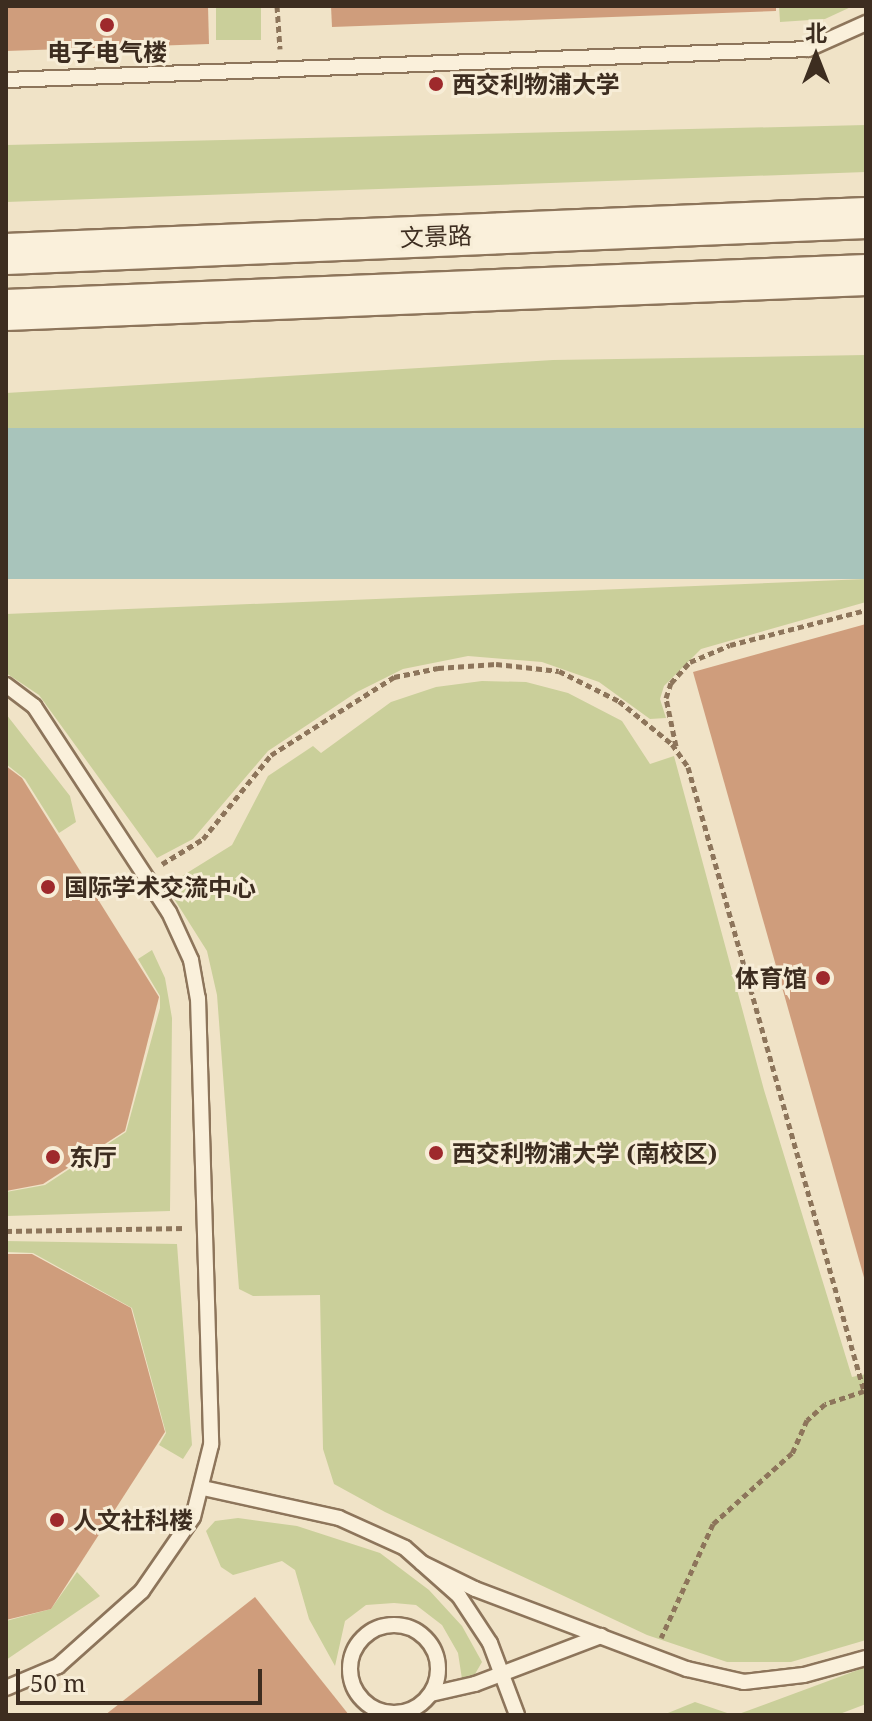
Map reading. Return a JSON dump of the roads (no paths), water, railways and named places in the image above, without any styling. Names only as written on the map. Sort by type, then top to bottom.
[{"type":"main road","name":"文景路","points":[[6,254],[866,218]]},
{"type":"main road","points":[[6,310],[866,275]]},
{"type":"lane","points":[[6,80],[808,49],[866,23]]},
{"type":"lane","points":[[6,685],[34,706],[145,875],[191,960],[198,998],[211,1445],[203,1488],[193,1517],[142,1591],[58,1666],[6,1688]]},
{"type":"lane","points":[[203,1488],[339,1518],[405,1548],[459,1596],[490,1643],[517,1715]]},
{"type":"lane","points":[[422,1563],[651,1656],[744,1682],[804,1675],[866,1658]]},
{"type":"lane","points":[[431,1694],[438,1667],[428,1641],[417,1632],[390,1625],[376,1628],[354,1648],[350,1678],[365,1704],[378,1711],[408,1712],[431,1694],[502,1675],[601,1636]]},
{"type":"water","points":[[6,428],[866,428],[866,579],[6,579]]},
{"type":"place","name":"电子电气楼","points":[[107,25]]},
{"type":"place","name":"西交利物浦大学","points":[[436,84]]},
{"type":"place","name":"国际学术交流中心","points":[[48,887]]},
{"type":"place","name":"体育馆","points":[[823,978]]},
{"type":"place","name":"西交利物浦大学 (南校区)","points":[[436,1153]]},
{"type":"place","name":"东厅","points":[[53,1157]]},
{"type":"place","name":"人文社科楼","points":[[57,1520]]}]
